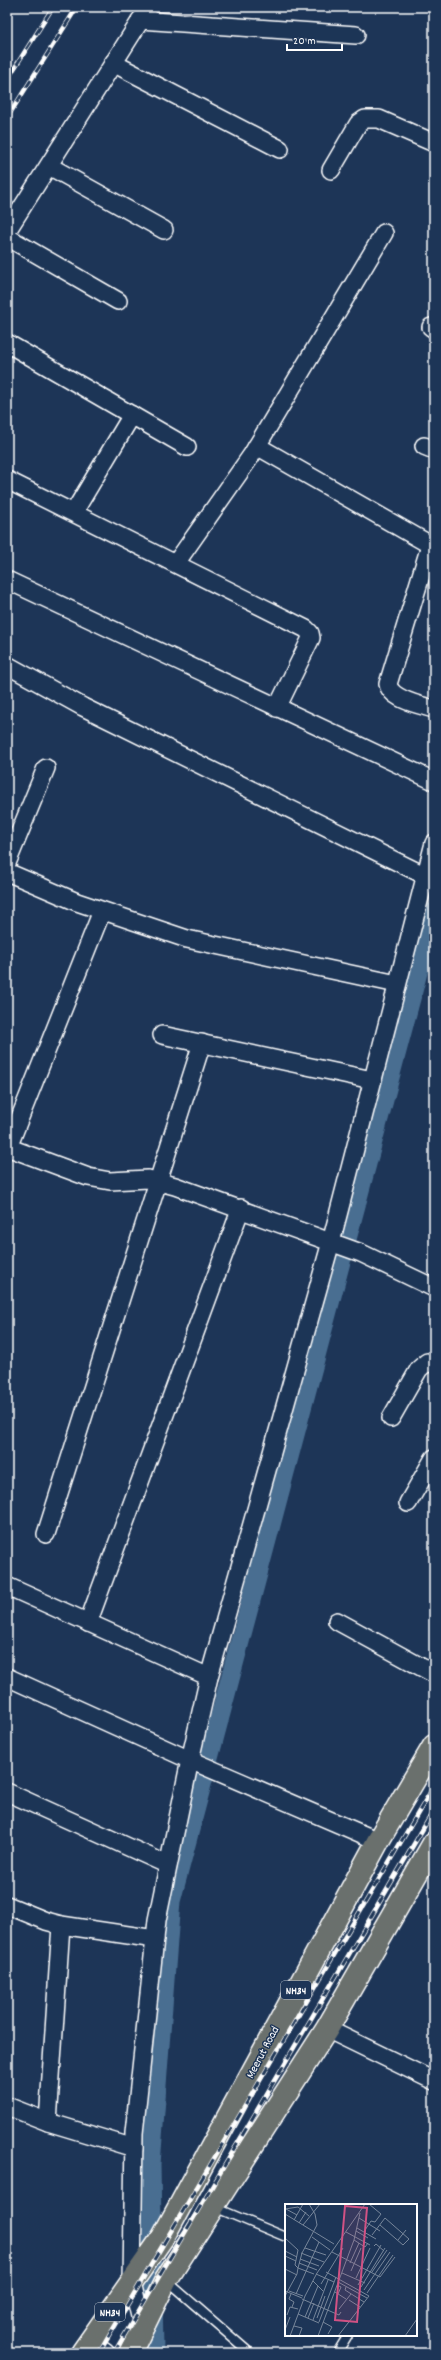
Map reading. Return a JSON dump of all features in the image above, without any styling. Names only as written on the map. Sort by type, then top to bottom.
[{"type":"highway","name":"Meerut Road","points":[[92,2349],[136,2277],[163,2237],[378,1841],[434,1746]]},
{"type":"highway","name":"NH34","points":[[130,2353],[143,2323],[164,2284],[327,2029],[434,1843]]},
{"type":"street","points":[[7,231],[145,14],[356,35]]},
{"type":"street","points":[[113,63],[280,149]]},
{"type":"street","points":[[331,170],[358,124],[365,119],[378,119],[434,143]]},
{"type":"street","points":[[49,166],[164,230]]},
{"type":"street","points":[[176,563],[257,446],[384,233]]},
{"type":"street","points":[[7,237],[118,301]]},
{"type":"street","points":[[7,343],[187,447]]},
{"type":"street","points":[[74,512],[132,415]]},
{"type":"street","points":[[257,446],[432,546],[388,684],[392,693],[397,696],[434,709]]},
{"type":"street","points":[[7,480],[299,625],[310,633],[309,644],[277,708]]},
{"type":"street","points":[[7,580],[434,781]]},
{"type":"street","points":[[7,665],[83,707],[430,879]]},
{"type":"street","points":[[7,863],[46,768]]},
{"type":"street","points":[[143,2323],[136,2277],[134,2148],[137,2095],[154,1939],[168,1865],[193,1762],[209,1677],[335,1243],[372,1080],[397,984],[430,879],[434,843]]},
{"type":"street","points":[[7,872],[102,911],[186,939],[397,984]]},
{"type":"street","points":[[102,911],[7,1148],[100,1180],[159,1181],[241,1208],[335,1243],[432,1283]]},
{"type":"street","points":[[162,1035],[372,1080]]},
{"type":"street","points":[[46,1534],[202,1043]]},
{"type":"street","points":[[88,1623],[241,1208]]},
{"type":"street","points":[[391,1418],[419,1369],[427,1362],[434,1364]]},
{"type":"street","points":[[408,1503],[434,1458]]},
{"type":"street","points":[[7,1586],[209,1677]]},
{"type":"street","points":[[337,1621],[434,1674]]},
{"type":"street","points":[[7,1677],[193,1762],[378,1841]]},
{"type":"street","points":[[7,1792],[168,1865]]},
{"type":"street","points":[[7,1905],[35,1917],[61,1925],[154,1939]]},
{"type":"street","points":[[48,2122],[61,1925]]},
{"type":"street","points":[[327,2029],[434,2081]]},
{"type":"street","points":[[7,2106],[48,2122],[134,2148]]},
{"type":"lane","points":[[214,2206],[285,2237]]},
{"type":"lane","points":[[164,2284],[250,2353]]},
{"type":"lane","points":[[337,2353],[347,2336]]},
{"type":"waterway","points":[[154,2353],[151,2164],[171,1901],[434,912]]},
{"type":"railway","points":[[7,80],[53,7]]},
{"type":"railway","points":[[7,118],[77,7]]},
{"type":"railway","points":[[99,2353],[434,1786]]},
{"type":"railway","points":[[114,2353],[434,1810]]}]
